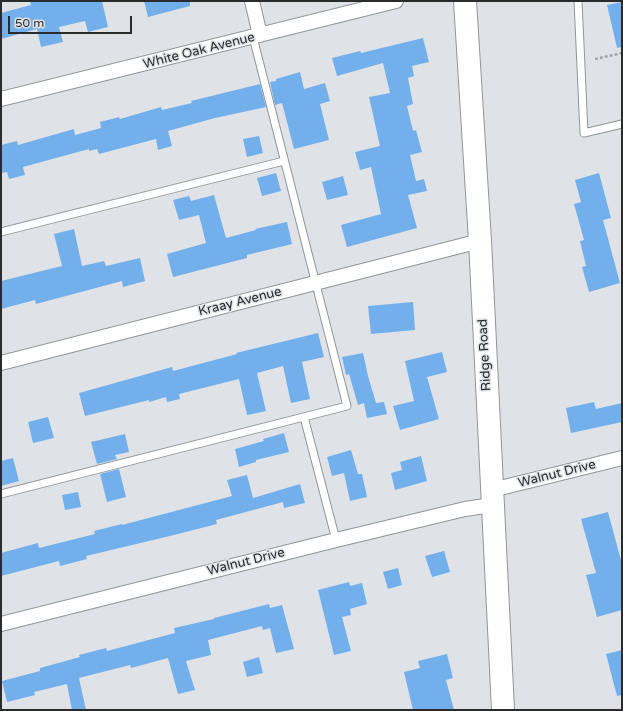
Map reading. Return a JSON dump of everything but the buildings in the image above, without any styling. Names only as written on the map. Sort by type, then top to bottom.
[{"type":"main road","name":"Ridge Road","points":[[465,1],[480,241],[503,710]]},
{"type":"street","points":[[252,1],[256,36]]},
{"type":"street","name":"White Oak Avenue","points":[[1,99],[396,1]]},
{"type":"street","name":"Kraay Avenue","points":[[1,362],[480,241]]},
{"type":"street","name":"Walnut Drive","points":[[1,624],[465,509],[492,497],[622,458]]},
{"type":"lane","points":[[578,1],[584,133],[622,124]]},
{"type":"lane","points":[[1,494],[347,406],[284,161],[256,36]]},
{"type":"lane","points":[[1,232],[284,161]]},
{"type":"lane","points":[[304,417],[336,540]]},
{"type":"path","points":[[595,59],[622,53]]}]
